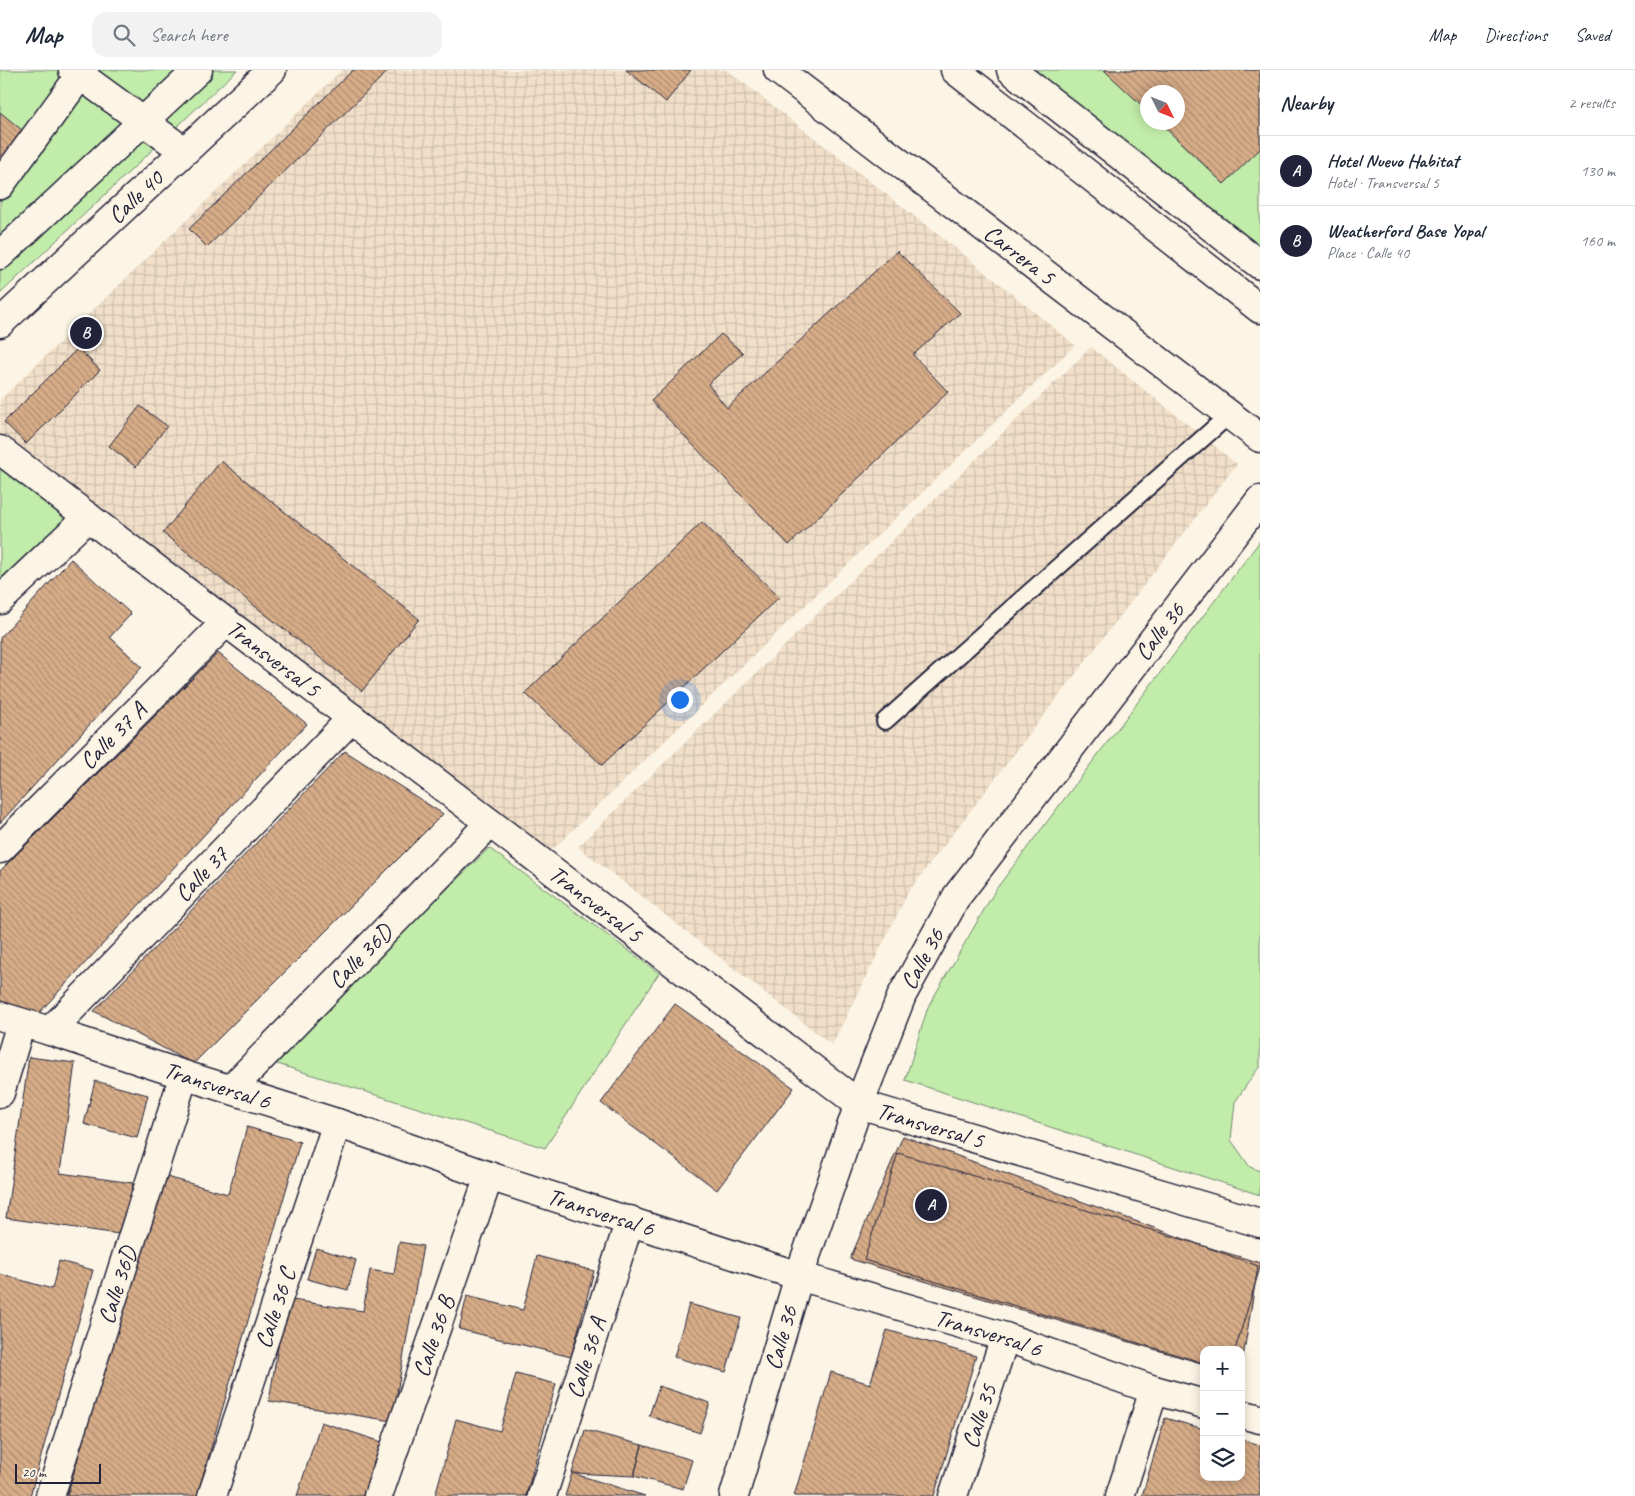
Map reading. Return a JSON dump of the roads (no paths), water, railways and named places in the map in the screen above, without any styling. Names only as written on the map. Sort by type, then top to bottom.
[{"type":"street","name":"Calle 40","points":[[0,256],[198,70]]},
{"type":"street","name":"Calle 40","points":[[0,323],[272,70]]},
{"type":"street","name":"Carrera 5","points":[[778,70],[1260,438]]},
{"type":"street","points":[[955,70],[1260,309]]},
{"type":"street","points":[[1011,70],[1260,265]]},
{"type":"street","points":[[0,185],[79,72],[142,122],[184,151]]},
{"type":"street","name":"Transversal 5","points":[[0,450],[859,1104],[1260,1223]]},
{"type":"street","name":"Calle 36","points":[[734,1496],[799,1276],[859,1104],[902,995],[957,896],[1260,500]]},
{"type":"street","points":[[0,600],[88,517]]},
{"type":"street","name":"Calle 37 A","points":[[0,849],[226,622]]},
{"type":"street","name":"Calle 37","points":[[50,1030],[352,718]]},
{"type":"street","name":"Calle 36D","points":[[230,1089],[490,823]]},
{"type":"street","points":[[0,1093],[10,1020]]},
{"type":"street","name":"Transversal 6","points":[[10,1020],[50,1030],[184,1075],[337,1122],[488,1176],[630,1220],[799,1276],[1005,1337],[1154,1390],[1200,1403]]},
{"type":"street","name":"Calle 36D","points":[[50,1496],[184,1075]]},
{"type":"street","name":"Calle 36 C","points":[[212,1496],[337,1122]]},
{"type":"street","name":"Calle 36 B","points":[[378,1496],[488,1176]]},
{"type":"street","name":"Calle 36 A","points":[[542,1496],[630,1220]]},
{"type":"street","name":"Calle 35","points":[[953,1496],[1005,1337]]},
{"type":"street","points":[[1120,1496],[1154,1390]]},
{"type":"street","points":[[1245,1415],[1260,1419]]},
{"type":"lane","points":[[885,721],[1230,414]]},
{"type":"place","name":"Weatherford Base Yopal","points":[[86,333]]},
{"type":"place","name":"Hotel Nuevo Habitat","points":[[931,1205]]}]
